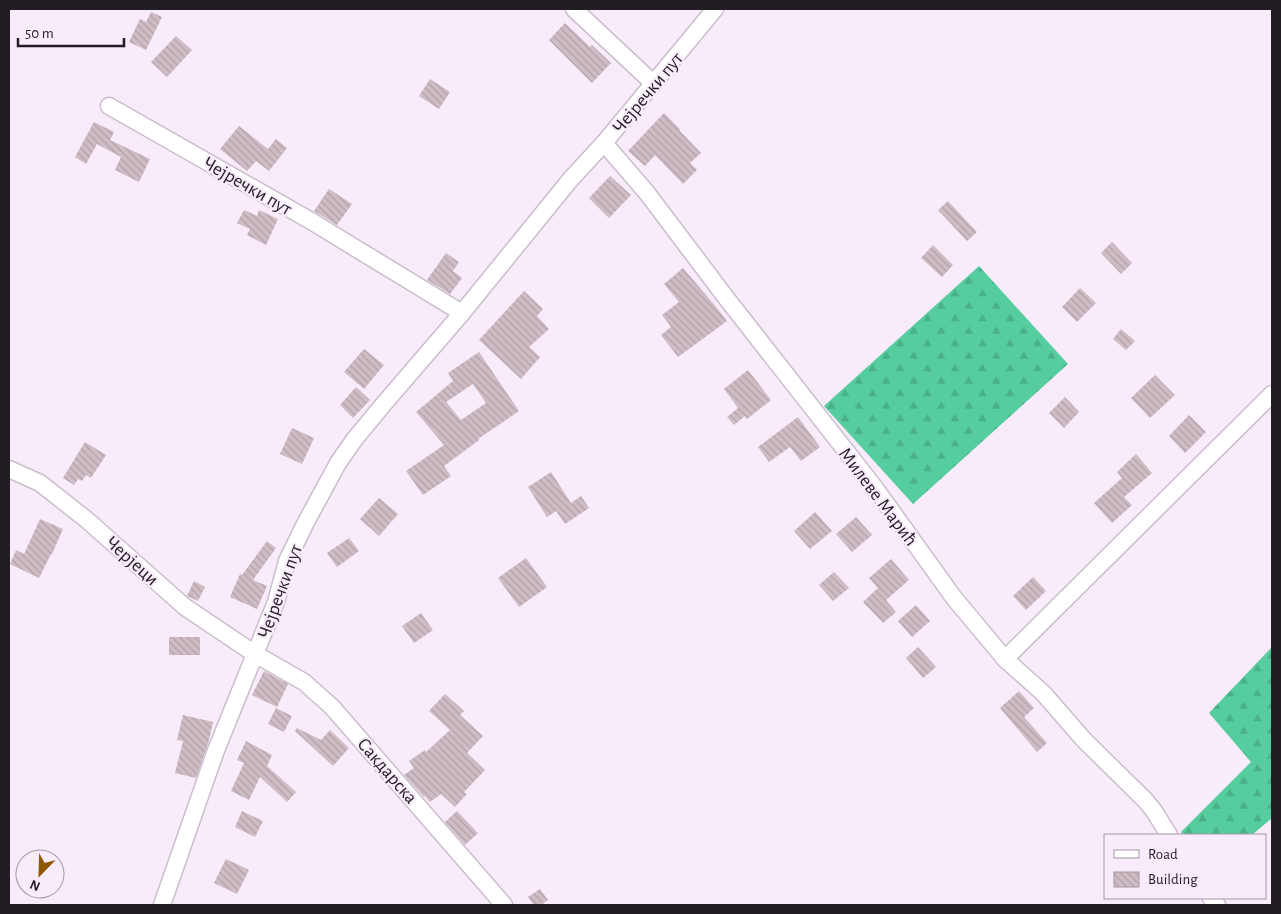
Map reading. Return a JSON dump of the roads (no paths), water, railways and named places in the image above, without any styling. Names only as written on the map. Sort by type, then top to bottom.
[{"type":"street","points":[[574,9],[654,84]]},
{"type":"street","name":"Чејречки пут","points":[[162,905],[215,753],[276,602],[287,560],[338,463],[382,406],[462,313],[570,180],[604,143],[715,9]]},
{"type":"street","name":"Чејречки пут","points":[[109,106],[311,221],[462,313]]},
{"type":"street","name":"Милеве Мaрић","points":[[604,143],[647,193],[727,299],[875,488],[954,598],[1005,659],[1044,694],[1084,740],[1135,789],[1154,811],[1168,834]]},
{"type":"street","points":[[1005,659],[1272,394]]},
{"type":"street","name":"Черјеци","points":[[9,469],[40,483],[94,526],[185,607],[255,654]]},
{"type":"street","name":"Сакдарска","points":[[255,654],[304,682],[332,706],[504,905]]}]
